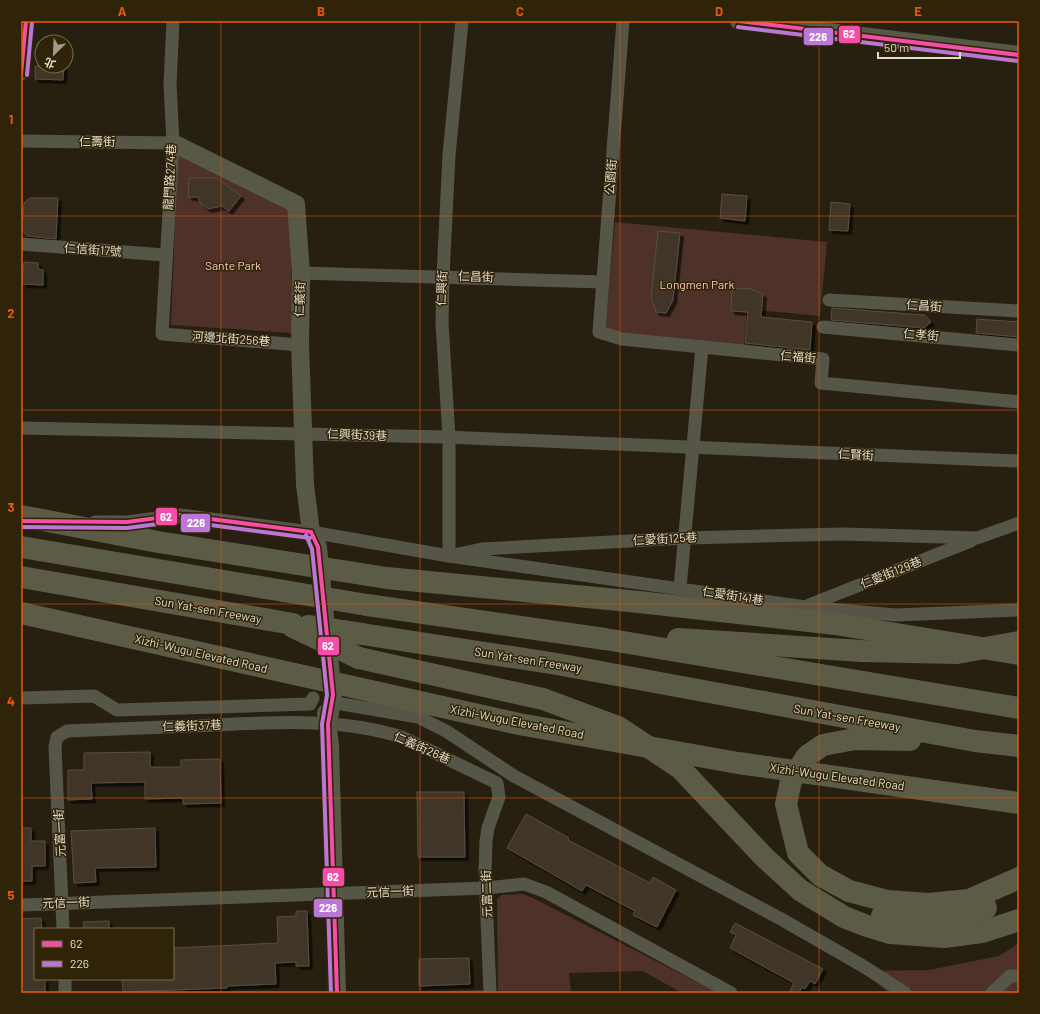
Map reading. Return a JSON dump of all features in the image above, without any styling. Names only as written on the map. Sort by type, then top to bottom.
[{"type":"highway","points":[[21,516],[158,542],[387,578],[639,602],[835,624],[1019,654]]},
{"type":"highway","points":[[30,549],[367,605],[605,640],[1019,708]]},
{"type":"highway","name":"Sun Yat-sen Freeway","points":[[28,579],[291,625],[362,634],[557,664],[975,741],[1019,746]]},
{"type":"highway","name":"Xizhi-Wugu Elevated Road","points":[[21,613],[519,724],[738,763],[1019,803]]},
{"type":"highway","points":[[291,625],[359,658],[543,699],[618,727],[680,768],[785,877],[800,890],[844,917],[890,933],[944,937],[982,932],[1019,920]]},
{"type":"highway","points":[[505,625],[862,652],[957,653],[1019,642]]},
{"type":"highway","points":[[975,741],[854,739],[823,745],[807,756],[791,781],[786,804],[798,853],[820,875],[849,891],[888,901],[928,904],[969,900],[1019,878]]},
{"type":"highway","points":[[785,877],[815,895],[843,906],[870,914],[904,920],[937,920],[971,914],[998,904],[1019,893]]},
{"type":"street","points":[[21,74],[26,21]]},
{"type":"street","name":"龍門路274巷","points":[[162,334],[172,143],[170,84],[173,21]]},
{"type":"street","name":"仁興街","points":[[449,556],[449,438],[442,323],[442,276],[449,155],[462,21]]},
{"type":"street","name":"公園街","points":[[599,332],[623,21]]},
{"type":"street","points":[[739,21],[1019,55]]},
{"type":"street","name":"仁壽街","points":[[21,142],[172,143]]},
{"type":"street","name":"仁義街","points":[[172,143],[296,204],[301,273],[300,345],[305,486],[311,532],[318,547],[333,694],[328,724],[338,993]]},
{"type":"street","name":"仁信街17號","points":[[21,244],[165,256]]},
{"type":"street","name":"仁昌街","points":[[301,273],[442,276],[603,282]]},
{"type":"street","name":"仁昌街","points":[[830,300],[1019,311]]},
{"type":"street","name":"仁孝街","points":[[823,327],[1019,345]]},
{"type":"street","name":"仁福街","points":[[599,332],[622,339],[823,359],[821,383],[1019,402]]},
{"type":"street","name":"河邊北街256巷","points":[[162,334],[300,345]]},
{"type":"street","points":[[680,588],[686,538],[692,447],[702,348]]},
{"type":"street","name":"仁興街39巷","points":[[21,428],[302,433],[692,447]]},
{"type":"street","name":"仁賢街","points":[[692,447],[1019,461]]},
{"type":"street","name":"仁愛街125巷","points":[[21,521],[127,522],[180,516],[311,532],[449,556],[482,549],[686,538],[843,534],[977,538],[1019,522]]},
{"type":"street","name":"仁愛街129巷","points":[[806,607],[977,538]]},
{"type":"street","name":"仁愛街141巷","points":[[449,556],[806,607],[896,615],[1019,610]]},
{"type":"street","points":[[21,698],[94,696],[117,710],[310,704],[313,698]]},
{"type":"street","points":[[342,704],[418,717],[446,731],[514,776],[781,919],[863,966],[905,993]]},
{"type":"street","name":"仁義街37巷","points":[[57,737],[67,731],[298,721],[328,724]]},
{"type":"street","name":"仁義街26巷","points":[[328,724],[388,733],[402,737],[497,783],[499,797]]},
{"type":"street","name":"元富一街","points":[[57,737],[55,747],[63,928]]},
{"type":"street","name":"元富二街","points":[[490,993],[486,888],[488,828],[499,797]]},
{"type":"street","name":"元信一街","points":[[21,905],[486,888],[524,884],[546,892],[731,993]]},
{"type":"street","points":[[992,993],[1010,976],[1019,976]]},
{"type":"street","points":[[65,980],[65,993]]},
{"type":"green space","name":"Sante Park","points":[[178,149],[290,207],[293,333],[171,325]]},
{"type":"green space","name":"Longmen Park","points":[[615,222],[827,242],[820,316],[747,309],[744,345],[605,332]]},
{"type":"green space","points":[[523,894],[718,993],[682,993],[643,971],[569,973],[571,993],[498,993],[497,899],[502,895]]},
{"type":"green space","points":[[1019,943],[1019,993],[889,993],[862,971],[929,970],[999,956]]},
{"type":"green space","points":[[483,990],[483,993],[382,993]]},
{"type":"building","points":[[35,74],[63,74],[63,80],[35,79]]},
{"type":"building","points":[[189,178],[217,178],[241,196],[229,211],[222,206],[208,209],[201,204],[198,197],[188,197]]},
{"type":"building","points":[[722,194],[747,196],[745,221],[720,218]]},
{"type":"building","points":[[30,198],[58,198],[56,239],[27,236],[22,230],[24,203]]},
{"type":"building","points":[[831,202],[850,204],[848,231],[829,230]]},
{"type":"building","points":[[658,231],[680,233],[673,300],[666,313],[656,312],[651,298]]},
{"type":"building","points":[[24,262],[38,263],[38,269],[43,270],[43,285],[22,284]]},
{"type":"building","points":[[739,288],[751,289],[763,294],[761,317],[812,322],[810,350],[745,343],[748,312],[731,311],[732,291]]},
{"type":"building","points":[[832,308],[925,315],[931,322],[924,328],[831,320]]},
{"type":"building","points":[[977,319],[1019,322],[1019,337],[976,333]]},
{"type":"building","points":[[150,752],[150,767],[181,767],[181,760],[220,759],[221,803],[183,804],[183,798],[145,799],[145,782],[91,783],[92,799],[68,800],[68,770],[84,770],[84,753]]},
{"type":"building","points":[[417,792],[464,792],[465,857],[418,857]]},
{"type":"building","points":[[526,814],[569,838],[568,840],[650,883],[653,877],[676,890],[657,927],[633,915],[635,911],[586,885],[582,891],[507,848]]},
{"type":"building","points":[[21,828],[31,828],[31,841],[45,841],[45,866],[32,866],[32,881],[21,881]]},
{"type":"building","points":[[155,828],[156,867],[95,868],[96,882],[74,883],[71,831]]},
{"type":"building","points":[[296,911],[307,911],[309,966],[296,966],[296,962],[275,963],[276,984],[227,986],[227,988],[123,992],[122,980],[174,980],[174,948],[278,943],[277,917],[296,916]]},
{"type":"building","points":[[41,918],[42,928],[34,928],[34,980],[45,980],[45,993],[21,993],[21,919]]},
{"type":"building","points":[[109,921],[109,928],[84,928],[83,922]]},
{"type":"building","points":[[735,923],[823,969],[815,984],[810,981],[805,989],[802,987],[799,993],[789,993],[794,983],[730,948],[736,935],[730,932]]},
{"type":"building","points":[[469,958],[470,984],[419,986],[419,959]]},
{"type":"transit line","name":"62","points":[[21,74],[26,21]]},
{"type":"transit line","name":"62","points":[[739,21],[1019,55]]},
{"type":"transit line","name":"226","points":[[27,75],[32,22]]},
{"type":"transit line","name":"226","points":[[738,27],[1018,61]]},
{"type":"transit line","name":"62","points":[[21,521],[127,522],[180,515],[311,532]]},
{"type":"transit line","name":"226","points":[[21,527],[127,528],[180,521],[310,538]]},
{"type":"transit line","name":"62","points":[[311,532],[318,547],[333,695],[328,724],[337,993]]},
{"type":"transit line","name":"226","points":[[306,535],[312,549],[327,695],[322,724],[331,993]]}]
